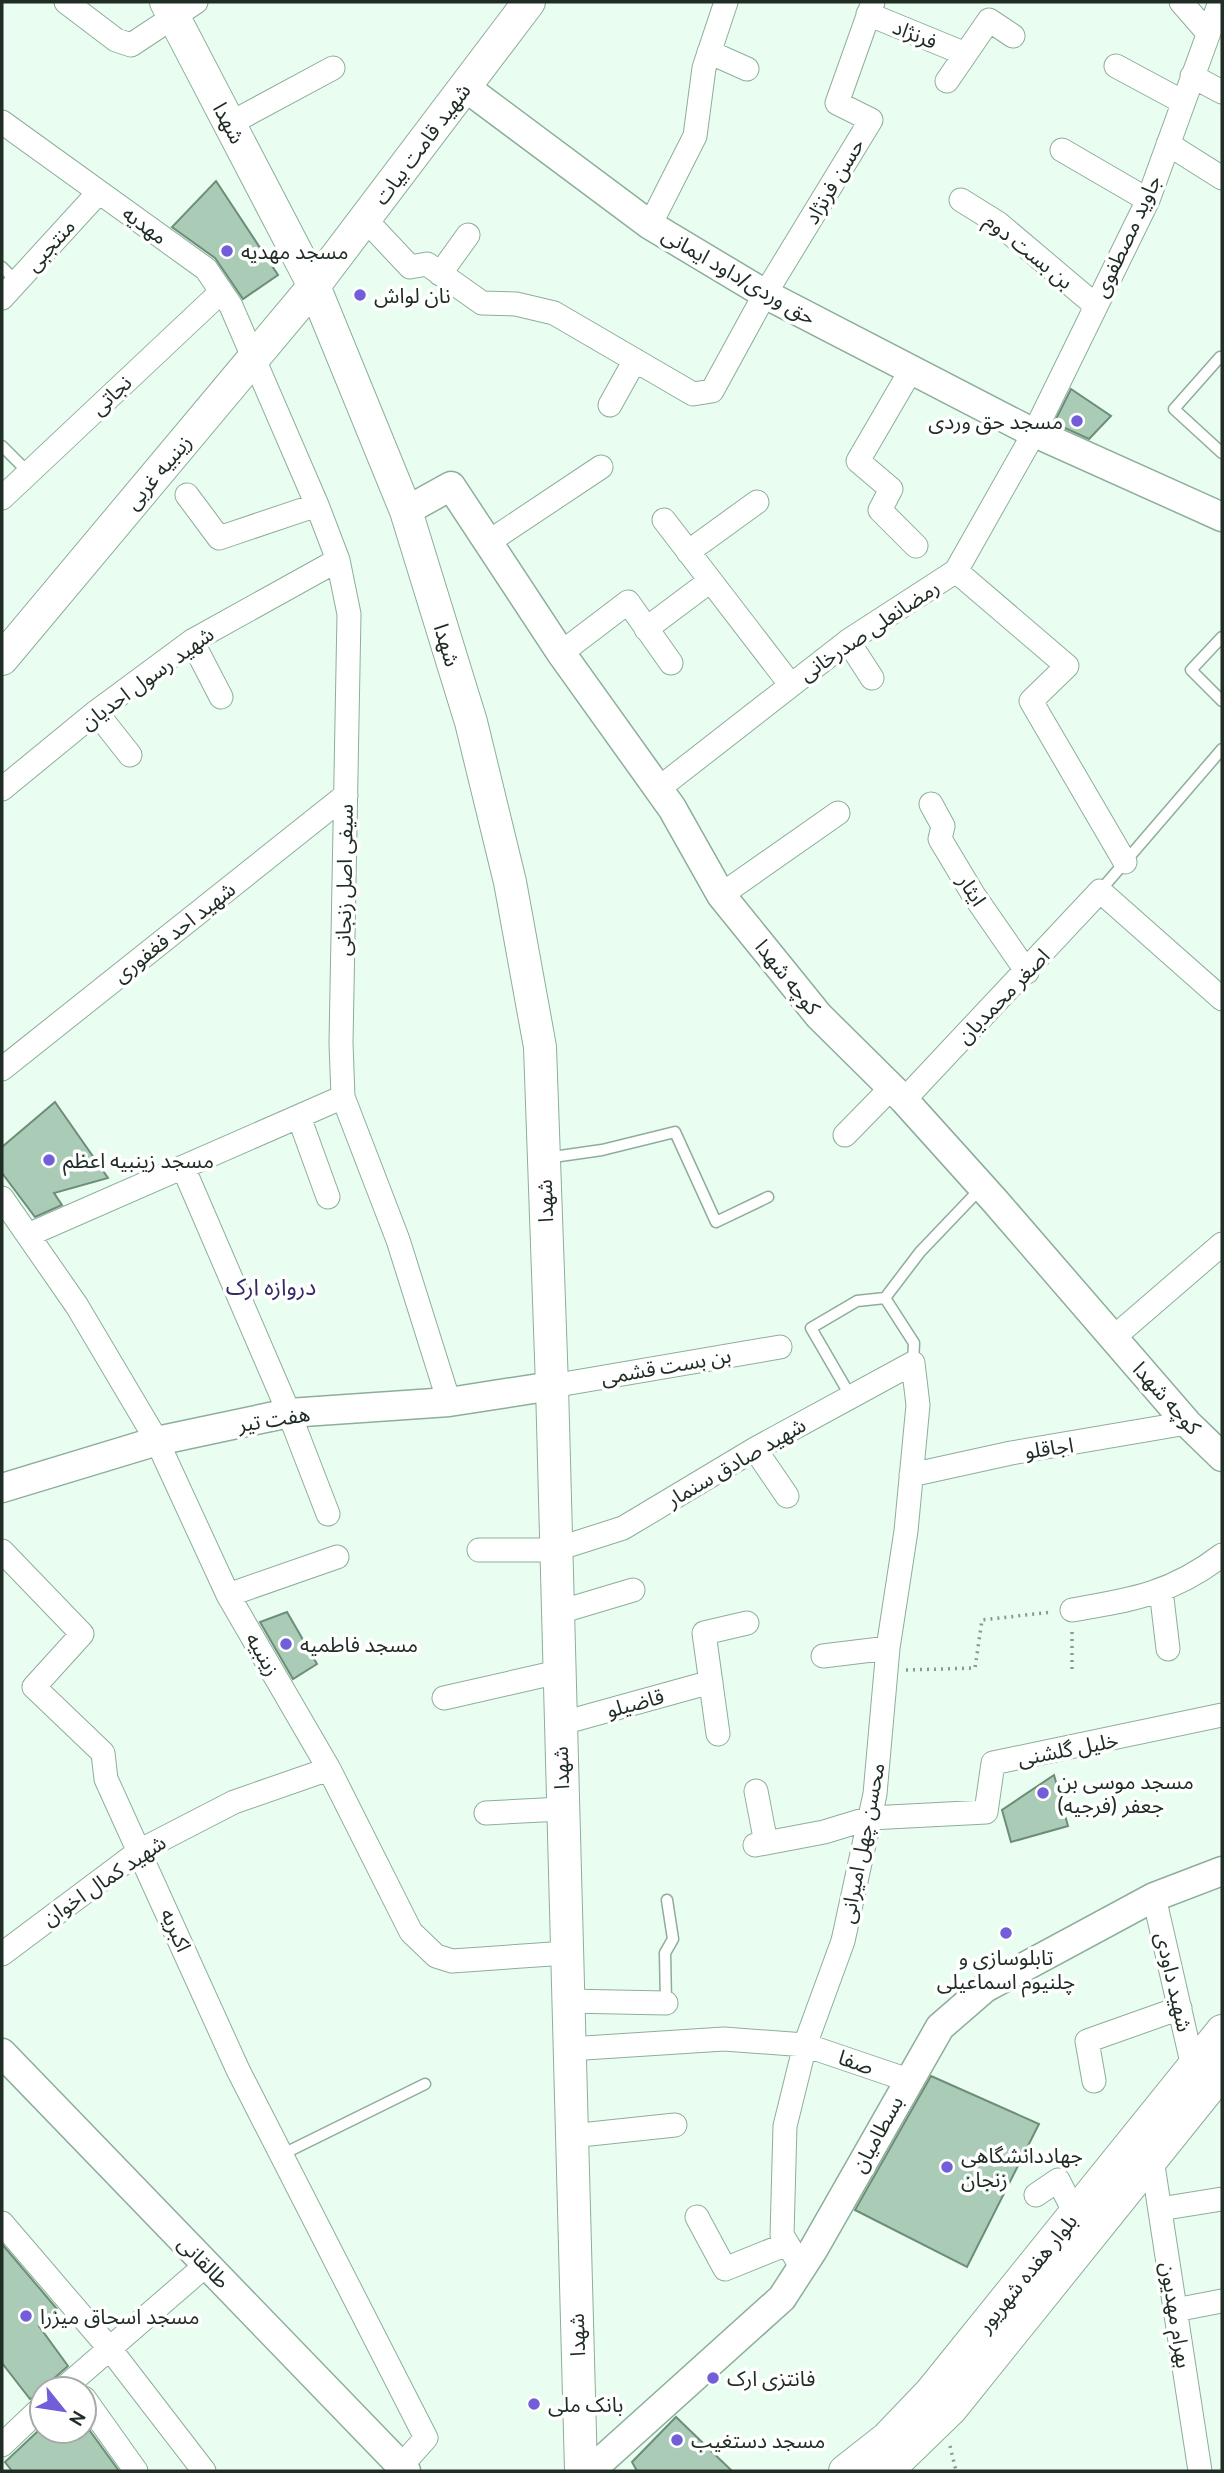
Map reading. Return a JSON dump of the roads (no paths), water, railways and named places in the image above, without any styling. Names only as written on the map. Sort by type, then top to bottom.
[{"type":"main road","name":"شهید قامت بیات","points":[[314,286],[529,2]]},
{"type":"main road","name":"شهدا","points":[[179,7],[229,124],[314,286],[406,511],[471,722],[510,881],[540,1047],[552,1386],[554,1550],[581,2471]]},
{"type":"main road","name":"زینبیه غربی","points":[[2,659],[314,286]]},
{"type":"main road","name":"بلوار هفده شهریور","points":[[887,2471],[951,2409],[1152,2159],[1208,2070],[1222,2031]]},
{"type":"main road","name":"بلوار هفده شهریور","points":[[845,2471],[887,2438],[931,2392],[1075,2213],[1208,2070]]},
{"type":"street","points":[[66,2],[116,40],[131,45],[179,7]]},
{"type":"street","points":[[650,225],[695,136],[709,52],[726,2]]},
{"type":"street","points":[[1181,2],[1208,33]]},
{"type":"street","name":"جاوید مصطفوی","points":[[1034,433],[1148,200],[1220,2]]},
{"type":"street","name":"فرنژاد","points":[[870,8],[963,53]]},
{"type":"street","name":"حسن فرنژاد","points":[[765,294],[871,120],[838,103],[870,8]]},
{"type":"street","points":[[947,81],[963,53],[989,20],[1013,36]]},
{"type":"street","points":[[709,52],[747,69]]},
{"type":"street","points":[[1116,66],[1183,102]]},
{"type":"street","points":[[229,124],[333,68]]},
{"type":"street","points":[[1192,76],[1222,92]]},
{"type":"street","name":"حق وردی/داود ایمانی","points":[[465,87],[650,225],[765,294],[1034,433],[1222,517]]},
{"type":"street","name":"مهدیه","points":[[2,122],[206,270],[231,306],[254,358]]},
{"type":"street","points":[[1168,144],[1222,178]]},
{"type":"street","points":[[1062,150],[1148,200]]},
{"type":"street","name":"منتجبی","points":[[7,283],[99,192]]},
{"type":"street","name":"بن بست دوم","points":[[961,200],[998,223],[1095,305]]},
{"type":"street","points":[[365,219],[410,267],[427,264],[482,303],[516,304],[554,313],[693,394],[712,391],[765,294]]},
{"type":"street","points":[[440,274],[468,235]]},
{"type":"street","name":"نجاتی","points":[[2,498],[221,292]]},
{"type":"street","name":"سیفی اصل زنجانی","points":[[254,358],[338,559],[349,614],[341,1043],[343,1097],[398,1240],[449,1402]]},
{"type":"street","points":[[610,405],[635,360]]},
{"type":"street","points":[[911,370],[858,461],[891,489],[880,510],[916,546]]},
{"type":"street","name":"رمضانعلی صدرخانی","points":[[658,789],[848,641],[956,571],[1034,433]]},
{"type":"street","points":[[487,543],[601,467]]},
{"type":"street","name":"کوچه شهدا","points":[[406,511],[451,486],[561,653],[658,789],[721,895],[819,1016],[897,1094],[982,1187],[1187,1423],[1222,1457]]},
{"type":"street","points":[[187,495],[219,538],[317,505]]},
{"type":"street","points":[[688,552],[757,502]]},
{"type":"street","points":[[664,520],[790,684]]},
{"type":"street","name":"شهید رسول احدیان","points":[[2,789],[96,712],[192,641],[338,559]]},
{"type":"street","points":[[956,571],[1067,666],[1031,701],[1125,862]]},
{"type":"street","points":[[646,629],[710,581]]},
{"type":"street","points":[[561,653],[628,603],[671,663]]},
{"type":"street","points":[[192,641],[221,697]]},
{"type":"street","points":[[848,641],[872,678]]},
{"type":"street","points":[[96,712],[130,755]]},
{"type":"street","name":"شهید احد فغفوری","points":[[2,1069],[346,795]]},
{"type":"street","name":"ایثار","points":[[932,804],[943,825],[940,839],[973,894],[1027,972]]},
{"type":"street","points":[[721,895],[838,813]]},
{"type":"street","points":[[1100,891],[1222,999]]},
{"type":"street","name":"اصغر محمدیان","points":[[845,1135],[897,1094],[1027,972],[1100,891]]},
{"type":"street","points":[[28,1235],[343,1097]]},
{"type":"street","points":[[299,1117],[328,1197]]},
{"type":"street","points":[[183,1167],[289,1413],[328,1514]]},
{"type":"street","name":"زینبیه","points":[[2,1198],[77,1306],[157,1441],[228,1595],[329,1769],[411,1932],[422,1946],[436,1956],[452,1961],[566,1953]]},
{"type":"street","points":[[1113,1338],[1222,1244]]},
{"type":"street","name":"بن بست قشمی","points":[[552,1386],[780,1347]]},
{"type":"street","name":"شهید صادق سنمار","points":[[479,1550],[554,1550],[623,1528],[755,1449],[913,1363]]},
{"type":"street","name":"محسن چهل امیرانی","points":[[794,2256],[782,2235],[785,2126],[805,2045],[843,1941],[875,1794],[887,1659],[918,1405],[913,1363]]},
{"type":"street","name":"هفت تیر","points":[[2,1488],[157,1441],[289,1413],[449,1402],[552,1386]]},
{"type":"street","name":"اجاقلو","points":[[911,1475],[1011,1453],[1187,1423]]},
{"type":"street","points":[[755,1449],[787,1496]]},
{"type":"street","name":"اکبریه","points":[[2,1550],[82,1634],[34,1687],[103,1753],[106,1779],[141,1850],[238,2070],[426,2438],[404,2468]]},
{"type":"street","points":[[1072,1610],[1121,1602],[1177,1586],[1222,1555]]},
{"type":"street","points":[[228,1595],[337,1557]]},
{"type":"street","points":[[556,1613],[633,1590]]},
{"type":"street","points":[[1161,1590],[1168,1648]]},
{"type":"street","points":[[718,1734],[704,1633],[747,1623]]},
{"type":"street","points":[[823,1656],[887,1659]]},
{"type":"street","points":[[444,1698],[558,1672]]},
{"type":"street","name":"قاضیلو","points":[[559,1724],[711,1682]]},
{"type":"street","name":"خلیل گلشنی","points":[[870,1818],[986,1812],[993,1763],[1222,1716]]},
{"type":"street","name":"شهید کمال اخوان","points":[[2,1954],[141,1850],[234,1802],[329,1769]]},
{"type":"street","points":[[756,1791],[761,1844],[824,1832],[870,1818]]},
{"type":"street","points":[[486,1813],[562,1809]]},
{"type":"street","name":"بسطامیان","points":[[590,2471],[746,2334],[782,2298],[794,2256],[940,2027],[985,1988],[1154,1897],[1222,1871]]},
{"type":"street","name":"شهید داودی","points":[[1154,1897],[1180,2008],[1208,2070]]},
{"type":"street","points":[[568,2001],[666,2003]]},
{"type":"street","points":[[1094,2081],[1087,2041],[1180,2008]]},
{"type":"street","name":"صفا","points":[[569,2049],[724,2039],[805,2045],[908,2080]]},
{"type":"street","name":"طالقانی","points":[[2,2053],[404,2468]]},
{"type":"street","points":[[571,2136],[675,2125]]},
{"type":"street","name":"بهرام مهدیون","points":[[1152,2159],[1200,2471]]},
{"type":"street","points":[[1036,2195],[1058,2180],[1075,2213]]},
{"type":"street","points":[[1160,2209],[1222,2199]]},
{"type":"street","points":[[697,2217],[725,2269],[794,2256]]},
{"type":"street","points":[[4,2229],[110,2349],[204,2471]]},
{"type":"street","points":[[87,2375],[110,2349],[206,2265]]},
{"type":"street","points":[[1175,2310],[1222,2301]]},
{"type":"street","points":[[2,2445],[28,2420]]},
{"type":"street","points":[[98,2421],[136,2471]]},
{"type":"lane","points":[[1220,356],[1174,409],[1222,453]]},
{"type":"lane","points":[[2,446],[29,473]]},
{"type":"lane","points":[[1222,637],[1191,670],[1222,701]]},
{"type":"lane","points":[[1100,891],[1222,749]]},
{"type":"lane","points":[[543,1158],[602,1150],[675,1132],[716,1222],[768,1197]]},
{"type":"lane","points":[[851,1397],[811,1328],[857,1301],[885,1298],[920,1252],[982,1187]]},
{"type":"lane","points":[[885,1298],[914,1343],[913,1363]]},
{"type":"lane","points":[[666,2003],[665,1953],[673,1939],[667,1900]]},
{"type":"lane","points":[[281,2155],[425,2084]]},
{"type":"place","name":"مسجد مهدیه","points":[[227,251]]},
{"type":"place","name":"نان لواش","points":[[360,295]]},
{"type":"place","name":"مسجد حق وردی","points":[[1077,421]]},
{"type":"place","name":"مسجد زینبیه اعظم","points":[[49,1160]]},
{"type":"place","name":"مسجد فاطمیه","points":[[286,1644]]},
{"type":"place","name":"مسجد موسی بن جعفر (فرجیه)","points":[[1043,1793]]},
{"type":"place","name":"تابلوسازی و چلنیوم اسماعیلی","points":[[1006,1933]]},
{"type":"place","name":"جهاددانشگاهی زنجان","points":[[947,2167]]},
{"type":"place","name":"مسجد اسحاق میزرا","points":[[26,2316]]},
{"type":"place","name":"فانتزی ارک","points":[[713,2378]]},
{"type":"place","name":"بانک ملی","points":[[534,2404]]},
{"type":"place","name":"مسجد دستغیب","points":[[677,2440]]},
{"type":"district","name":"دروازه ارک","points":[[271,1287]]}]
